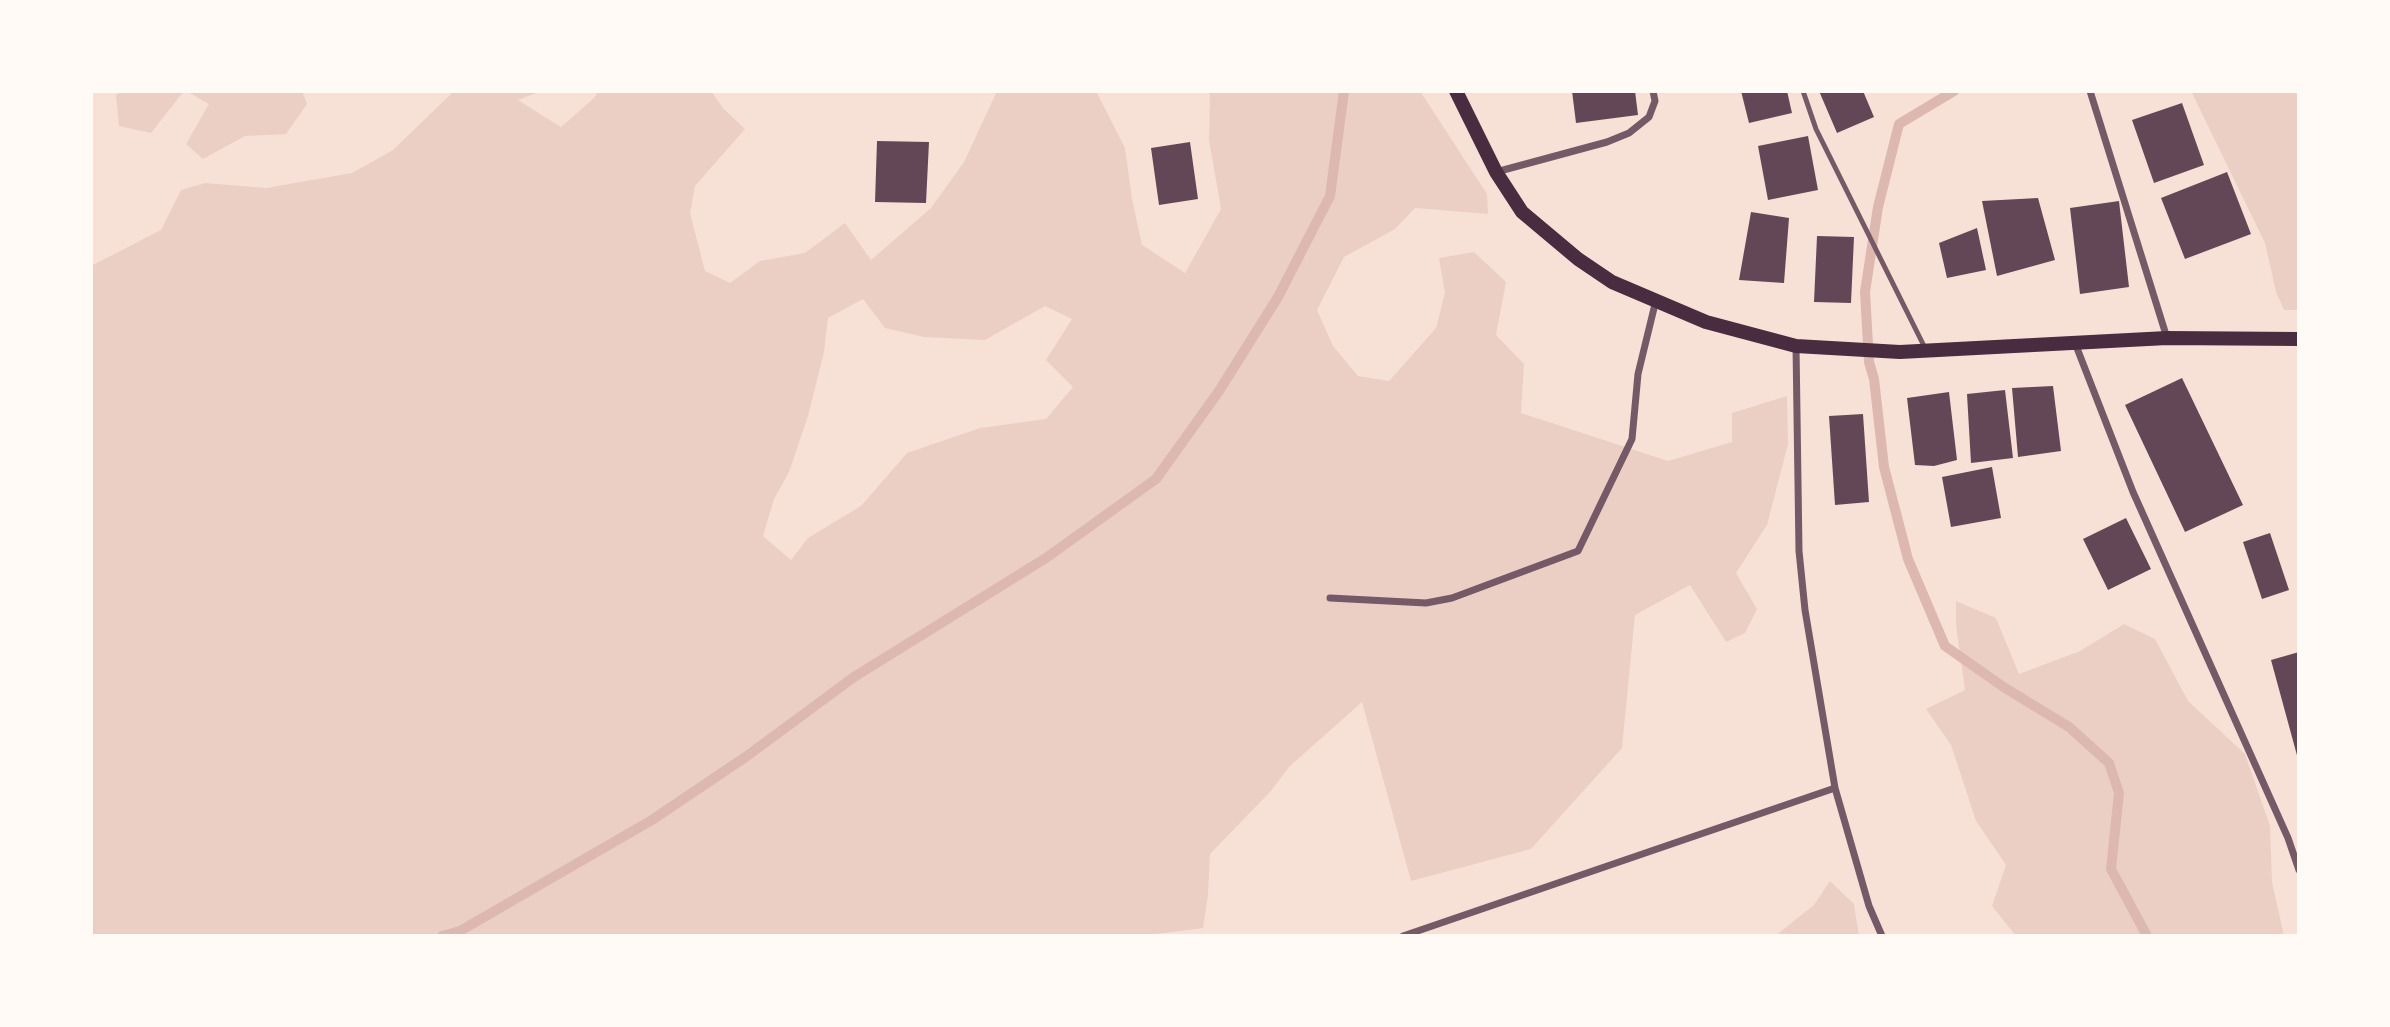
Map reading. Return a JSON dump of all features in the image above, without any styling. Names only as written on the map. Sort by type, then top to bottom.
[{"type":"main road","points":[[1457,91],[1496,172],[1522,212],[1578,259],[1612,282],[1706,322],[1797,346],[1900,352],[2167,338],[2299,339]]},
{"type":"street","points":[[1496,172],[1607,142],[1629,133],[1648,117],[1655,101],[1653,91]]},
{"type":"street","points":[[2090,91],[2167,338]]},
{"type":"street","points":[[1330,598],[1426,603],[1452,598],[1578,551],[1632,439],[1638,374],[1656,299]]},
{"type":"street","points":[[2075,342],[2133,492],[2288,838],[2299,870]]},
{"type":"street","points":[[1797,346],[1798,551],[1805,610],[1835,788],[1869,906],[1882,936]]},
{"type":"street","points":[[1403,936],[1835,788]]},
{"type":"lane","points":[[1803,91],[1816,129],[1926,350]]},
{"type":"shaded area","points":[[123,91],[184,91],[151,133],[119,126],[116,95]]},
{"type":"shaded area","points":[[186,91],[302,91],[307,104],[286,134],[245,136],[203,159],[186,144],[209,104]]},
{"type":"shaded area","points":[[454,91],[541,91],[518,100],[561,127],[599,91],[711,91],[723,108],[745,129],[695,186],[690,213],[705,271],[730,283],[760,261],[805,253],[845,223],[871,260],[931,208],[964,162],[997,91],[1096,91],[1125,148],[1142,245],[1185,273],[1221,209],[1209,140],[1210,91],[1420,91],[1487,194],[1488,214],[1415,208],[1395,229],[1344,257],[1317,310],[1333,346],[1358,376],[1389,381],[1436,328],[1445,293],[1439,258],[1474,252],[1506,282],[1496,335],[1524,364],[1521,413],[1668,461],[1732,442],[1732,413],[1787,396],[1788,444],[1767,525],[1736,573],[1757,609],[1745,633],[1726,642],[1690,585],[1635,615],[1622,748],[1531,849],[1411,881],[1362,702],[1289,767],[1270,792],[1210,854],[1203,928],[1141,936],[91,936],[91,266],[161,230],[181,190],[205,183],[266,188],[352,173],[393,150]],"holes":[[[863,299],[885,328],[924,337],[985,340],[1045,306],[1072,319],[1046,360],[1073,387],[1046,419],[980,428],[907,453],[861,506],[808,538],[791,560],[763,536],[774,499],[789,472],[808,416],[824,352],[828,318]]]},
{"type":"shaded area","points":[[2191,91],[2299,91],[2299,310],[2284,310],[2276,292],[2265,243]]},
{"type":"shaded area","points":[[1956,601],[1996,618],[2019,674],[2080,651],[2124,624],[2155,639],[2188,701],[2245,754],[2270,826],[2272,882],[2284,936],[2016,936],[1992,906],[2006,865],[1976,821],[1951,745],[1926,709],[1965,690],[1956,625]]},
{"type":"shaded area","points":[[1830,881],[1854,904],[1859,936],[1775,936],[1814,905]]},
{"type":"building","points":[[1572,91],[1635,91],[1638,115],[1576,123]]},
{"type":"building","points":[[1741,91],[1787,91],[1792,113],[1749,123]]},
{"type":"building","points":[[1819,91],[1863,91],[1874,117],[1837,133]]},
{"type":"building","points":[[2182,103],[2204,165],[2154,183],[2132,120]]},
{"type":"building","points":[[1808,136],[1818,190],[1768,200],[1758,146]]},
{"type":"building","points":[[877,141],[929,142],[926,203],[875,202]]},
{"type":"building","points":[[1190,142],[1198,199],[1159,205],[1151,148]]},
{"type":"building","points":[[2227,172],[2251,234],[2185,259],[2161,198]]},
{"type":"building","points":[[2038,198],[2055,260],[1997,276],[1982,201]]},
{"type":"building","points":[[2119,201],[2129,287],[2080,294],[2070,208]]},
{"type":"building","points":[[1751,212],[1789,218],[1784,283],[1739,280]]},
{"type":"building","points":[[1977,228],[1986,270],[1947,278],[1939,243]]},
{"type":"building","points":[[1817,236],[1854,237],[1851,303],[1814,302]]},
{"type":"building","points":[[2182,378],[2243,505],[2185,532],[2125,405]]},
{"type":"building","points":[[2053,386],[2061,451],[2018,457],[2012,388]]},
{"type":"building","points":[[2005,390],[2013,458],[1971,463],[1967,394]]},
{"type":"building","points":[[1949,392],[1957,460],[1934,466],[1915,465],[1907,398]]},
{"type":"building","points":[[1863,414],[1869,502],[1835,505],[1829,416]]},
{"type":"building","points":[[1992,467],[2001,518],[1951,527],[1942,477]]},
{"type":"building","points":[[2126,518],[2151,569],[2108,590],[2083,539]]},
{"type":"building","points":[[2270,533],[2289,590],[2262,599],[2243,542]]},
{"type":"building","points":[[2299,652],[2299,759],[2298,759],[2271,660]]},
{"type":"waterway","points":[[442,936],[460,931],[652,820],[747,756],[854,677],[1046,558],[1156,479],[1219,391],[1278,297],[1330,196],[1344,91]]},
{"type":"waterway","points":[[1954,91],[1899,124],[1878,207],[1865,292],[1869,362],[1874,379],[1884,467],[1908,559],[1945,646],[2005,688],[2069,727],[2109,763],[2119,793],[2111,869],[2147,936]]}]
